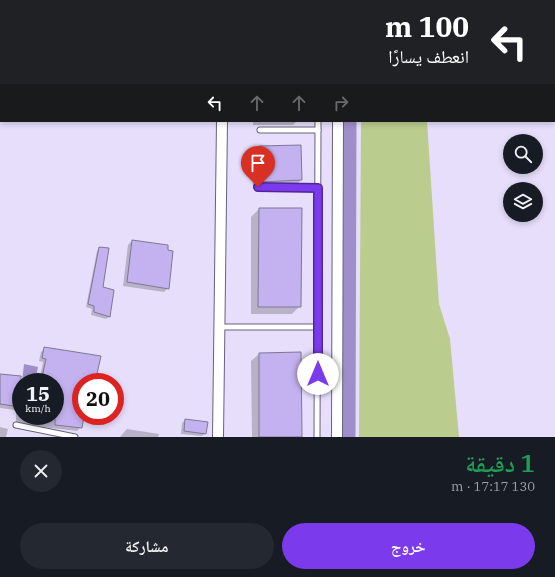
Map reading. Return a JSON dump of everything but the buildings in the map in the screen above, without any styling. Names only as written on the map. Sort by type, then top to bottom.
[{"type":"street","points":[[218,437],[222,122]]},
{"type":"street","points":[[337,437],[338,122]]},
{"type":"lane","points":[[318,122],[318,437]]},
{"type":"lane","points":[[260,130],[318,130]]},
{"type":"lane","points":[[258,187],[318,188]]},
{"type":"lane","points":[[219,326],[318,327]]},
{"type":"lane","points":[[16,425],[75,437]]},
{"type":"green space","points":[[361,122],[427,122],[439,304],[450,339],[459,437],[359,437]]},
{"type":"shaded area","points":[[24,364],[38,367],[37,373],[23,373]]},
{"type":"waterway","points":[[349,437],[350,122]]},
{"type":"route","points":[[258,187],[318,188],[318,374]]}]
